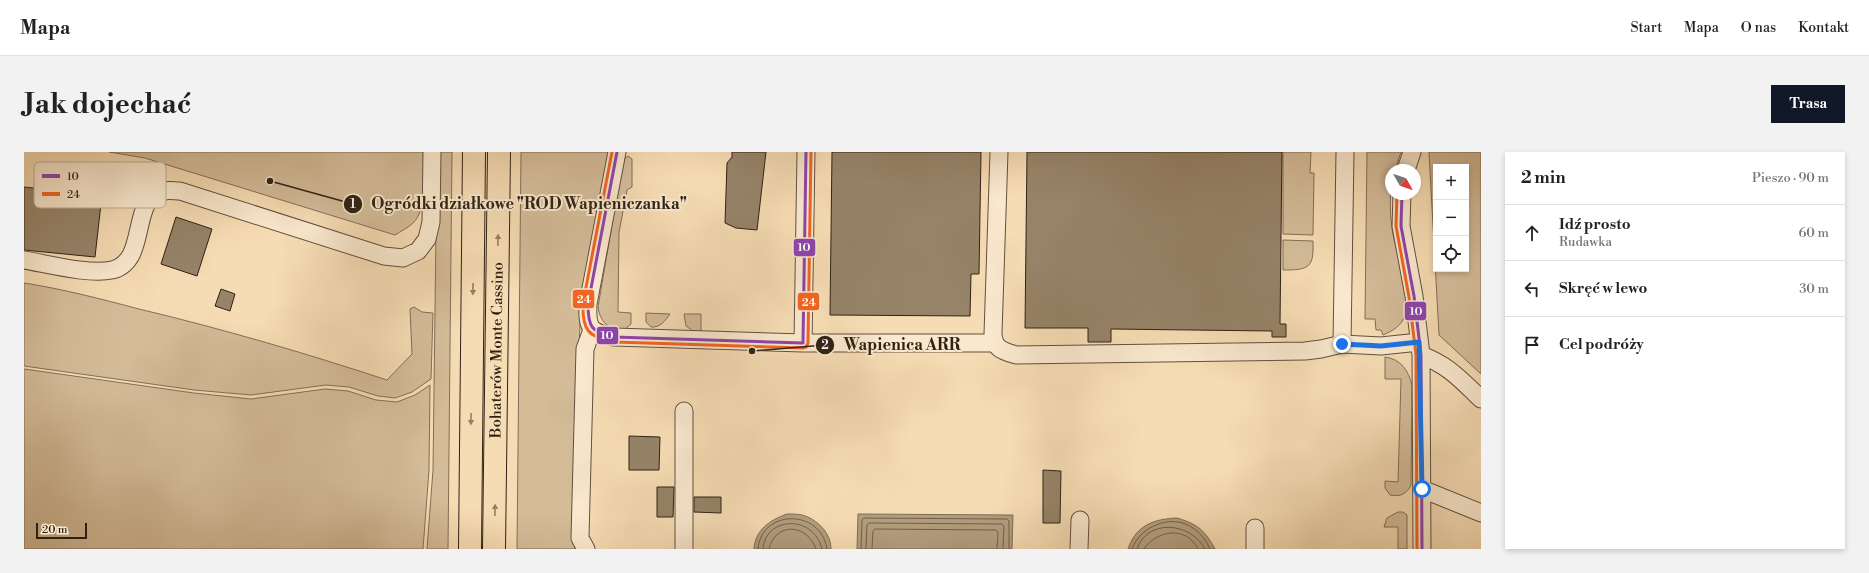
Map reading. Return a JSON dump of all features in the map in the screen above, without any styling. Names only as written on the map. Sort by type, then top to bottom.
[{"type":"highway","name":"Bohaterów Monte Cassino","points":[[470,549],[474,152]]},
{"type":"highway","name":"Bohaterów Monte Cassino","points":[[494,549],[499,152]]},
{"type":"street","points":[[166,191],[180,191],[384,256],[403,258],[418,252],[427,238],[431,222],[432,152]]},
{"type":"street","points":[[586,549],[580,538],[585,349],[592,330],[588,318],[588,304],[617,152]]},
{"type":"street","points":[[804,343],[806,152]]},
{"type":"street","points":[[999,152],[994,343],[1001,351],[1016,354],[1305,351],[1321,350],[1342,344],[1420,348],[1446,367],[1481,399]]},
{"type":"street","points":[[1342,344],[1345,152]]},
{"type":"street","points":[[1408,164],[1412,152]]},
{"type":"street","points":[[1402,200],[1400,226],[1414,296],[1420,348],[1422,549]]},
{"type":"street","points":[[24,260],[92,271],[114,270],[125,264],[130,257],[135,246],[144,208]]},
{"type":"street","points":[[592,330],[597,333],[614,337],[804,343],[994,343]]},
{"type":"street","points":[[684,411],[684,549]]},
{"type":"street","points":[[1422,489],[1481,513]]},
{"type":"street","points":[[1079,549],[1080,520]]},
{"type":"street","points":[[1255,528],[1255,549]]},
{"type":"shaded area","points":[[109,152],[427,152],[425,189],[418,217],[411,225],[395,235],[166,164],[166,162],[158,162],[145,158]]},
{"type":"shaded area","points":[[437,152],[452,152],[448,549],[427,549],[433,470]]},
{"type":"shaded area","points":[[521,152],[609,152],[580,322],[577,414],[579,549],[517,549]]},
{"type":"shaded area","points":[[1283,152],[1311,152],[1310,173],[1314,173],[1313,235],[1283,234]]},
{"type":"shaded area","points":[[1367,152],[1401,152],[1397,164],[1385,164],[1385,200],[1390,200],[1392,228],[1405,285],[1407,306],[1402,322],[1393,330],[1383,335],[1381,330],[1376,330],[1375,319],[1365,319]]},
{"type":"shaded area","points":[[1429,152],[1481,152],[1481,374],[1439,335],[1436,272],[1469,272],[1469,164],[1433,164],[1433,225]]},
{"type":"shaded area","points":[[628,156],[632,159],[632,187],[627,190],[619,232],[618,312],[631,313],[631,324],[623,331],[613,329],[606,324],[601,317],[598,307],[623,160]]},
{"type":"shaded area","points":[[1283,240],[1313,241],[1311,262],[1308,266],[1299,269],[1283,270]]},
{"type":"shaded area","points":[[24,283],[82,294],[233,333],[387,380],[412,354],[410,309],[414,307],[422,312],[433,313],[431,379],[412,392],[395,398],[378,396],[349,387],[326,385],[251,395],[194,390],[24,366]]},
{"type":"shaded area","points":[[646,313],[670,314],[660,325],[651,327],[646,322]]},
{"type":"shaded area","points":[[684,314],[701,314],[701,332],[693,331],[686,326]]},
{"type":"shaded area","points":[[1385,357],[1396,360],[1400,363],[1409,375],[1412,386],[1411,485],[1405,493],[1397,496],[1390,495],[1385,488],[1385,481],[1398,482],[1401,379],[1385,379]]},
{"type":"shaded area","points":[[24,369],[194,393],[251,399],[325,389],[348,391],[376,400],[397,402],[415,395],[430,385],[429,470],[423,549],[24,549]]},
{"type":"shaded area","points":[[1398,512],[1403,512],[1407,515],[1407,549],[1398,549],[1398,527],[1384,527],[1387,518]]},
{"type":"water","points":[[787,514],[802,515],[818,523],[829,538],[831,549],[754,549],[757,536],[760,531],[775,519]]},
{"type":"water","points":[[858,514],[1013,515],[1012,549],[857,549]]},
{"type":"water","points":[[1177,518],[1195,525],[1204,532],[1215,549],[1128,549],[1136,534],[1147,525],[1161,520]]},
{"type":"building","points":[[732,152],[766,152],[757,230],[736,228],[725,223],[727,163],[732,157]]},
{"type":"building","points":[[832,152],[981,152],[979,274],[971,274],[970,316],[830,315]]},
{"type":"building","points":[[1027,152],[1282,152],[1280,324],[1286,324],[1286,337],[1272,337],[1272,331],[1111,329],[1111,342],[1088,342],[1088,328],[1025,328]]},
{"type":"building","points":[[24,187],[34,188],[34,208],[101,208],[95,257],[24,250]]},
{"type":"building","points":[[176,217],[212,229],[197,276],[161,264]]},
{"type":"building","points":[[221,289],[235,294],[230,311],[215,306]]},
{"type":"building","points":[[629,436],[660,437],[659,470],[629,470]]},
{"type":"building","points":[[1043,470],[1061,471],[1060,523],[1043,523]]},
{"type":"building","points":[[657,487],[674,487],[673,517],[657,517]]},
{"type":"building","points":[[694,497],[721,497],[721,513],[694,512]]},
{"type":"transit line","name":"24","points":[[612,152],[583,303],[584,320],[588,331],[598,338],[614,342],[803,348],[806,347],[808,343],[811,152]]},
{"type":"transit line","name":"10","points":[[617,152],[588,304],[589,318],[592,327],[600,333],[614,337],[803,343]]},
{"type":"transit line","name":"10","points":[[803,343],[806,152]]},
{"type":"transit line","name":"24","points":[[1397,200],[1396,226],[1409,297],[1416,355],[1417,549]]},
{"type":"transit line","name":"10","points":[[1402,200],[1401,226],[1414,296],[1421,355],[1422,549]]},
{"type":"place","name":"Ogródki działkowe \"ROD Wapieniczanka\"","points":[[270,181]]},
{"type":"place","name":"Wapienica ARR","points":[[752,351]]},
{"type":"route","points":[[1342,344],[1381,346],[1419,342],[1421,355],[1422,489]]}]
